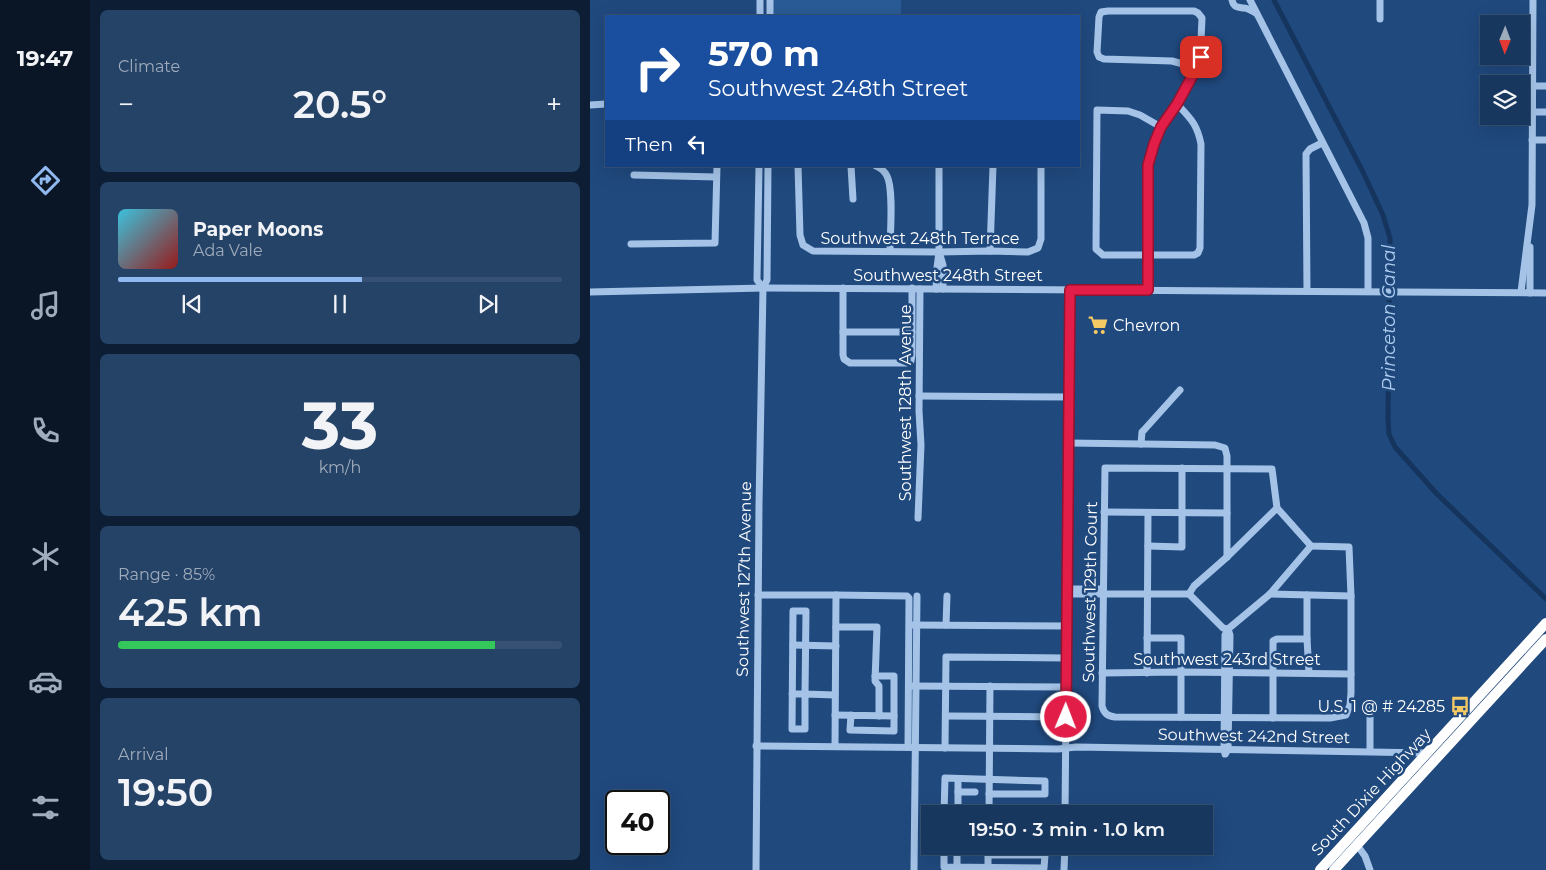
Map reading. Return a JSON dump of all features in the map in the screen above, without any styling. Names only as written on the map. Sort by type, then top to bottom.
[{"type":"highway","name":"South Dixie Highway","points":[[1320,870],[1546,623]]},
{"type":"highway","name":"South Dixie Highway","points":[[1334,870],[1546,638]]},
{"type":"highway","points":[[1465,727],[1474,709],[1511,669],[1514,663],[1513,659]]},
{"type":"highway","points":[[1326,870],[1344,850],[1357,845],[1359,835],[1390,800],[1394,788]]},
{"type":"street","points":[[760,0],[760,15]]},
{"type":"street","points":[[770,0],[770,15]]},
{"type":"street","points":[[1232,0],[1236,7],[1256,13]]},
{"type":"street","points":[[1244,8],[1250,0]]},
{"type":"street","points":[[1250,0],[1366,228],[1368,238],[1368,291]]},
{"type":"street","points":[[1380,0],[1380,19]]},
{"type":"street","points":[[1530,293],[1533,0]]},
{"type":"street","points":[[1148,290],[1148,165],[1161,127],[1177,104],[1200,62],[1202,18],[1194,11],[1101,12],[1097,52],[1099,57],[1104,59],[1172,61],[1183,64],[1195,71]]},
{"type":"street","points":[[1532,86],[1546,86]]},
{"type":"street","points":[[590,105],[605,104]]},
{"type":"street","points":[[1161,127],[1140,115],[1128,111],[1097,110],[1096,250],[1103,256],[1194,255],[1198,253],[1200,248],[1201,144],[1193,121],[1177,104]]},
{"type":"street","points":[[1532,112],[1546,112]]},
{"type":"street","points":[[1532,140],[1546,140]]},
{"type":"street","points":[[1307,291],[1306,154],[1310,149],[1322,142]]},
{"type":"street","points":[[631,244],[715,243],[717,167]]},
{"type":"street","name":"Southwest 127th Avenue","points":[[759,167],[757,280],[763,288]]},
{"type":"street","name":"Southwest 127th Avenue","points":[[756,870],[763,288],[767,280],[768,167]]},
{"type":"street","name":"Southwest 248th Terrace","points":[[798,167],[800,235],[803,245],[813,251],[939,252],[1028,252],[1038,248],[1041,239],[1041,167]]},
{"type":"street","points":[[851,167],[853,199]]},
{"type":"street","points":[[880,167],[887,175],[890,187],[890,251]]},
{"type":"street","points":[[939,167],[939,252],[936,268],[940,289]]},
{"type":"street","points":[[990,251],[994,167]]},
{"type":"street","points":[[634,175],[716,177]]},
{"type":"street","points":[[1521,292],[1530,232]]},
{"type":"street","name":"Southwest 248th Street","points":[[590,292],[763,288],[916,288],[1546,293]]},
{"type":"street","points":[[843,288],[843,355],[846,361],[859,363],[906,363],[910,361],[912,356],[916,288]]},
{"type":"street","name":"Southwest 128th Avenue","points":[[916,288],[921,444],[918,518]]},
{"type":"street","points":[[1065,805],[1070,290]]},
{"type":"street","points":[[843,332],[912,332]]},
{"type":"street","points":[[1141,444],[1142,432],[1180,390]]},
{"type":"street","points":[[920,396],[1069,397]]},
{"type":"street","points":[[1069,443],[1215,445],[1225,448],[1227,452],[1227,556]]},
{"type":"street","name":"Southwest 129th Court","points":[[1181,717],[1115,717],[1106,715],[1102,706],[1102,673],[1104,468],[1182,468]]},
{"type":"street","points":[[1147,638],[1181,638],[1181,717],[1330,718],[1346,715],[1349,708],[1351,699],[1351,596],[1348,547],[1311,546],[1277,508],[1272,469],[1182,468],[1182,547],[1148,546]]},
{"type":"street","points":[[1067,592],[1190,592],[1277,508]]},
{"type":"street","points":[[1104,512],[1227,513]]},
{"type":"street","points":[[1147,673],[1148,513]]},
{"type":"street","points":[[1228,629],[1270,594],[1311,546]]},
{"type":"street","points":[[1190,592],[1223,628],[1228,629]]},
{"type":"street","points":[[1270,594],[1351,596]]},
{"type":"street","points":[[758,595],[907,596],[910,598],[913,625]]},
{"type":"street","points":[[835,746],[836,595]]},
{"type":"street","points":[[1308,595],[1307,639],[1310,673]]},
{"type":"street","points":[[914,870],[912,686],[913,625],[917,596]]},
{"type":"street","points":[[946,596],[946,625]]},
{"type":"street","points":[[793,611],[806,611],[805,729],[792,729],[793,646],[793,611]]},
{"type":"street","points":[[913,625],[1067,626]]},
{"type":"street","points":[[836,627],[877,627],[875,681],[879,686],[879,716]]},
{"type":"street","points":[[1226,749],[1227,673],[1230,636],[1228,629]]},
{"type":"street","points":[[1273,718],[1272,646],[1274,640],[1307,639]]},
{"type":"street","points":[[793,646],[836,646]]},
{"type":"street","points":[[945,748],[946,656],[1067,658]]},
{"type":"street","name":"Southwest 243rd Street","points":[[1102,673],[1351,674]]},
{"type":"street","points":[[851,715],[850,730],[894,731],[894,676],[875,676]]},
{"type":"street","points":[[912,686],[1066,687]]},
{"type":"street","points":[[988,805],[990,686]]},
{"type":"street","points":[[792,694],[835,695]]},
{"type":"street","points":[[1370,706],[1370,751]]},
{"type":"street","points":[[835,715],[894,716]]},
{"type":"street","points":[[946,716],[1066,717]]},
{"type":"street","name":"Southwest 242nd Street","points":[[756,746],[1226,749],[1441,753]]},
{"type":"street","points":[[944,805],[945,778],[1045,781],[1045,794],[989,794]]},
{"type":"street","points":[[958,779],[958,805]]},
{"type":"street","points":[[958,792],[976,792]]},
{"type":"street","points":[[1357,845],[1370,870]]},
{"type":"street","points":[[944,855],[944,868],[988,869],[1044,868],[1045,856],[988,855],[988,869]]},
{"type":"street","points":[[957,855],[957,868]]},
{"type":"street","points":[[1064,870],[1065,855]]},
{"type":"shaded area","points":[[772,0],[901,0],[901,15],[772,15]]},
{"type":"waterway","name":"Princeton Canal","points":[[1274,0],[1363,172],[1383,215],[1390,238],[1389,434],[1395,447],[1437,494],[1546,599]]},
{"type":"place","name":"Chevron","points":[[1098,325]]},
{"type":"place","name":"U.S. 1 @ # 24285","points":[[1460,706]]},
{"type":"route","points":[[1066,717],[1070,290],[1148,290],[1148,165],[1161,127],[1177,104],[1201,57]]}]
